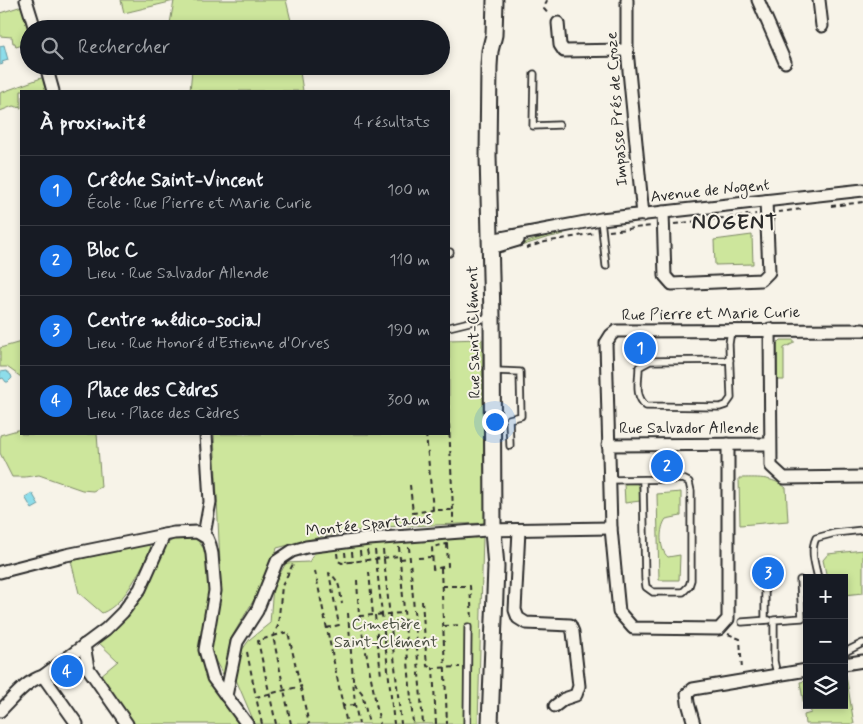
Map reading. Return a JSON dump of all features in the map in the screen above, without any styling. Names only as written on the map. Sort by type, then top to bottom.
[{"type":"main road","name":"Rue Saint-Clément","points":[[490,724],[496,567],[493,530],[492,316],[488,156],[489,66],[494,35],[495,0]]},
{"type":"street","points":[[26,0],[32,20]]},
{"type":"street","name":"Impasse Prés de Croze","points":[[627,0],[627,50],[643,215]]},
{"type":"street","points":[[758,0],[785,62]]},
{"type":"street","points":[[819,0],[822,26]]},
{"type":"street","points":[[558,24],[560,45],[564,51],[627,50]]},
{"type":"street","points":[[49,75],[53,90]]},
{"type":"street","name":"Avenue de Nogent","points":[[490,244],[560,226],[601,219],[863,190]]},
{"type":"street","points":[[663,212],[665,276],[672,284],[761,280],[769,272],[766,201]]},
{"type":"street","points":[[770,329],[770,466],[784,478],[863,477]]},
{"type":"street","name":"Rue Pierre et Marie Curie","points":[[608,445],[606,344],[610,335],[616,331],[863,330]]},
{"type":"street","points":[[204,535],[210,502],[206,435]]},
{"type":"street","points":[[608,445],[611,528],[619,612],[633,628],[719,628],[728,619],[728,444]]},
{"type":"street","name":"Rue Salvador Allende","points":[[608,445],[770,444]]},
{"type":"street","name":"Montée Spartacus","points":[[226,696],[237,642],[257,611],[277,561],[292,551],[306,547],[369,539],[493,530],[611,528]]},
{"type":"street","points":[[519,530],[515,610],[518,618],[526,623],[570,625],[573,632],[580,686],[576,695],[555,706]]},
{"type":"street","points":[[0,572],[164,535],[197,532],[204,535],[207,538],[212,554],[215,591],[205,650],[213,678],[247,724]]},
{"type":"street","points":[[0,711],[36,678],[43,676],[106,629],[123,612],[140,589],[164,535]]},
{"type":"street","points":[[84,645],[88,668],[127,724]]},
{"type":"street","points":[[848,663],[863,661]]},
{"type":"street","points":[[694,724],[687,694],[693,688],[803,671]]},
{"type":"street","points":[[43,676],[76,724]]},
{"type":"lane","points":[[534,74],[533,126],[558,125]]},
{"type":"lane","points":[[601,219],[606,266]]},
{"type":"lane","points":[[450,327],[492,316]]},
{"type":"lane","points":[[730,360],[650,361],[639,367],[638,394],[640,400],[646,406],[726,405],[731,398],[730,360],[729,344],[731,330]]},
{"type":"lane","points":[[492,371],[520,372],[521,416],[509,419],[510,446]]},
{"type":"lane","points":[[609,480],[683,479],[689,482],[691,491],[691,580],[689,586],[683,592],[653,592],[646,587],[644,579],[643,481]]},
{"type":"lane","points":[[817,574],[813,551],[813,543],[816,538],[835,533],[863,530]]},
{"type":"lane","points":[[742,622],[802,618],[800,580]]},
{"type":"lane","points":[[765,586],[766,620]]},
{"type":"lane","points":[[774,620],[774,661],[777,674]]},
{"type":"lane","points":[[467,724],[468,627]]},
{"type":"lane","points":[[848,650],[863,643]]},
{"type":"path","points":[[547,0],[544,9],[558,24]]},
{"type":"path","points":[[829,206],[863,202]]},
{"type":"path","points":[[771,212],[810,208]]},
{"type":"path","points":[[668,225],[762,214]]},
{"type":"path","points":[[527,248],[545,242],[603,232],[659,226]]},
{"type":"path","points":[[426,435],[433,510]]},
{"type":"path","points":[[450,435],[453,533]]},
{"type":"path","points":[[410,485],[413,513],[453,510]]},
{"type":"path","points":[[383,544],[401,724]]},
{"type":"path","points":[[398,544],[412,724]]},
{"type":"path","points":[[448,544],[448,566],[440,568],[433,569],[432,547],[448,544]]},
{"type":"path","points":[[374,545],[394,724]]},
{"type":"path","points":[[359,546],[361,561]]},
{"type":"path","points":[[367,546],[369,560]]},
{"type":"path","points":[[352,547],[353,562]]},
{"type":"path","points":[[408,547],[423,724]]},
{"type":"path","points":[[344,548],[346,562]]},
{"type":"path","points":[[337,550],[339,562],[410,558]]},
{"type":"path","points":[[418,558],[432,557]]},
{"type":"path","points":[[291,724],[273,636],[278,626],[282,586],[294,562]]},
{"type":"path","points":[[440,568],[446,668],[447,724]]},
{"type":"path","points":[[316,571],[326,628],[344,706],[346,724]]},
{"type":"path","points":[[369,572],[381,676]]},
{"type":"path","points":[[326,628],[339,625],[328,573],[335,577],[339,583],[342,604]]},
{"type":"path","points":[[357,580],[359,616],[380,724]]},
{"type":"path","points":[[442,586],[470,586],[472,618]]},
{"type":"path","points":[[422,601],[427,666],[433,668],[467,667]]},
{"type":"path","points":[[348,613],[355,705],[359,724]]},
{"type":"path","points":[[359,616],[403,613]]},
{"type":"path","points":[[444,626],[468,624],[468,627]]},
{"type":"path","points":[[276,724],[258,641],[288,632],[302,686],[309,724]]},
{"type":"path","points":[[737,637],[740,639],[743,680]]},
{"type":"path","points":[[246,651],[262,724]]},
{"type":"path","points":[[433,668],[436,724]]},
{"type":"path","points":[[354,683],[362,693],[369,724]]},
{"type":"path","points":[[256,697],[302,686]]},
{"type":"path","points":[[344,706],[355,705]]},
{"type":"green space","points":[[121,0],[286,0],[291,20],[171,20],[174,1],[124,13]]},
{"type":"green space","points":[[22,6],[26,20],[20,20],[20,46],[16,47],[12,37],[0,36],[0,13]]},
{"type":"green space","points":[[192,75],[300,75],[303,90],[190,90]]},
{"type":"green space","points":[[44,77],[48,90],[20,90],[20,108],[13,106],[0,111],[0,93]]},
{"type":"green space","points":[[562,231],[564,234],[502,252],[502,250]]},
{"type":"green space","points":[[752,235],[753,264],[715,265],[714,240]]},
{"type":"green space","points":[[482,339],[485,523],[380,527],[324,536],[277,548],[273,563],[262,586],[230,640],[228,683],[211,650],[221,585],[214,435],[450,435],[450,340]]},
{"type":"green space","points":[[781,340],[794,340],[794,343],[784,348],[784,380],[777,380],[777,344]]},
{"type":"green space","points":[[20,342],[20,376],[7,367],[0,367],[0,348]]},
{"type":"green space","points":[[20,429],[20,435],[97,435],[101,487],[93,491],[82,490],[39,475],[12,477],[0,453],[0,435]]},
{"type":"green space","points":[[739,478],[758,478],[775,481],[786,488],[788,521],[740,525]]},
{"type":"green space","points":[[636,482],[639,487],[640,501],[625,503],[624,484]]},
{"type":"green space","points":[[681,492],[681,516],[666,519],[662,528],[661,539],[663,549],[668,557],[680,555],[679,580],[659,580],[657,494]]},
{"type":"green space","name":"Cimetière Saint-Clément","points":[[483,535],[478,724],[255,724],[234,675],[236,658],[250,639],[270,623],[273,586],[286,563],[309,562],[316,550]]},
{"type":"green space","points":[[178,537],[197,539],[206,552],[213,591],[202,650],[243,724],[130,724],[100,676],[118,661],[96,640],[130,610],[148,587],[168,543]]},
{"type":"green space","points":[[148,544],[151,548],[137,575],[125,594],[110,608],[102,613],[79,593],[71,561]]},
{"type":"green space","points":[[863,550],[863,593],[848,595],[848,574],[826,574],[823,560],[828,554]]},
{"type":"green space","points":[[800,682],[803,682],[803,700]]},
{"type":"green space","points":[[848,687],[854,724],[805,724],[804,715],[811,713],[810,709],[848,709]]},
{"type":"water","points":[[4,45],[8,60],[0,65],[0,46]]},
{"type":"water","points":[[6,371],[12,378],[8,382],[3,378],[0,379],[0,372]]},
{"type":"water","points":[[32,493],[39,505],[32,509],[25,497]]},
{"type":"place","name":"Crêche Saint-Vincent","points":[[640,348]]},
{"type":"place","name":"Bloc C","points":[[667,466]]},
{"type":"place","name":"Centre médico-social","points":[[768,573]]},
{"type":"place","name":"Place des Cèdres","points":[[67,671]]},
{"type":"district","name":"NOGENT","points":[[735,223]]}]
